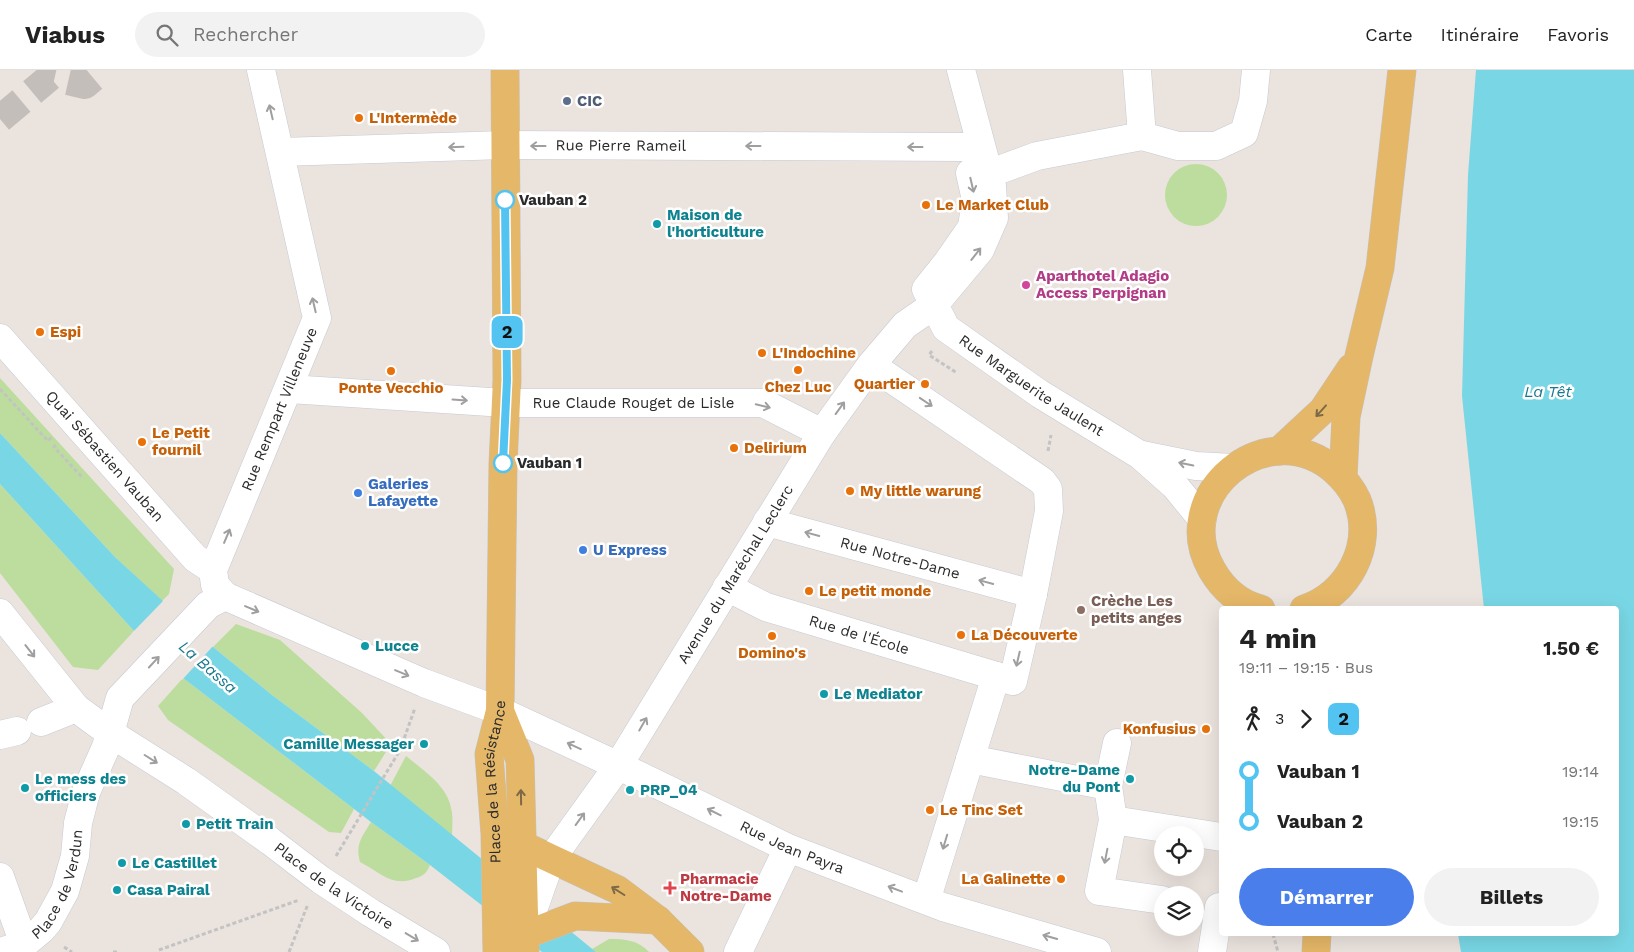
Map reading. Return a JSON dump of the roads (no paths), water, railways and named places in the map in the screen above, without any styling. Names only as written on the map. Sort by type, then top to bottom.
[{"type":"main road","points":[[500,711],[500,598],[507,380],[505,70]]},
{"type":"main road","points":[[1380,268],[1384,70]]},
{"type":"main road","points":[[1343,478],[1346,417],[1380,268],[1402,70]]},
{"type":"main road","points":[[1279,451],[1323,410],[1359,356]]},
{"type":"main road","points":[[1253,606],[1235,597],[1219,582],[1208,563],[1202,541],[1202,519],[1219,482],[1232,468],[1255,455],[1279,451],[1303,453],[1325,462],[1343,478],[1357,500],[1363,526],[1360,551],[1350,575],[1331,602],[1313,606]]},
{"type":"main road","name":"Place de la Résistance","points":[[500,711],[520,760],[522,846],[525,879]]},
{"type":"main road","name":"Place de la Résistance","points":[[500,711],[489,754],[525,879]]},
{"type":"main road","points":[[525,879],[618,890],[658,920],[690,952]]},
{"type":"main road","points":[[525,879],[525,943]]},
{"type":"main road","points":[[493,951],[525,879]]},
{"type":"main road","points":[[493,951],[525,943],[575,916],[658,920]]},
{"type":"main road","points":[[1316,952],[1317,936]]},
{"type":"street","name":"Rue Rempart Villeneuve","points":[[213,570],[317,318],[261,70]]},
{"type":"street","name":"Avenue du Maréchal Leclerc","points":[[525,879],[618,766],[822,433],[871,365],[905,325],[934,305],[980,250],[994,218],[992,186],[988,174],[972,145],[944,70]]},
{"type":"street","name":"Avenue du Maréchal Leclerc","points":[[934,305],[926,289],[972,227],[976,200],[972,145],[961,70]]},
{"type":"street","points":[[1137,70],[1142,136]]},
{"type":"street","points":[[988,174],[1037,156],[1142,136],[1178,146],[1216,146],[1244,133],[1253,101],[1256,70]]},
{"type":"street","name":"Rue Pierre Rameil","points":[[280,152],[505,146],[972,145]]},
{"type":"street","name":"Rue Marguerite Jaulent","points":[[934,305],[946,328],[1040,394],[1140,455],[1174,486],[1202,519]]},
{"type":"street","name":"Quai Sébastien Vauban","points":[[0,338],[195,558],[213,570]]},
{"type":"street","points":[[871,365],[1042,480],[1048,489],[1049,510],[1033,594],[1013,681],[996,676],[930,888]]},
{"type":"street","name":"Rue Claude Rouget de Lisle","points":[[289,389],[505,403],[763,404],[822,433]]},
{"type":"street","name":"Rue Marguerite Jaulent","points":[[1140,455],[1196,466],[1232,468]]},
{"type":"street","name":"Rue Notre-Dame","points":[[767,522],[1033,594]]},
{"type":"street","points":[[213,570],[217,601],[500,711]]},
{"type":"street","name":"Rue de l'École","points":[[727,587],[766,607],[996,676]]},
{"type":"street","name":"Place de Verdun","points":[[13,948],[42,930],[65,891],[75,856],[78,823],[86,792],[106,747],[120,698],[217,601]]},
{"type":"street","name":"Place de la Victoire","points":[[0,612],[76,708],[110,733],[186,781],[270,841],[316,888],[436,952]]},
{"type":"street","points":[[19,729],[76,708]]},
{"type":"street","name":"Rue Jean Payra","points":[[500,711],[788,848],[944,907],[1097,952]]},
{"type":"street","points":[[1117,743],[1108,786],[1113,820],[1099,891],[1154,899]]},
{"type":"street","points":[[970,760],[1108,786]]},
{"type":"street","points":[[1113,820],[1219,837]]},
{"type":"street","points":[[738,952],[788,848]]},
{"type":"street","points":[[1,883],[13,948]]},
{"type":"street","points":[[1212,906],[1212,952]]},
{"type":"water","name":"La Têt","points":[[1476,70],[1634,70],[1634,952],[1461,952],[1458,936],[1619,936],[1619,606],[1484,606],[1462,396],[1468,175]]},
{"type":"water","name":"La Bassa","points":[[0,433],[115,557],[213,647],[272,695],[374,771],[596,952],[542,952],[183,678],[134,631],[0,484]]},
{"type":"tunnel","points":[[0,119],[50,77],[85,85],[103,70]]},
{"type":"place","name":"CIC","points":[[567,101]]},
{"type":"place","name":"L'Intermède","points":[[359,118]]},
{"type":"place","name":"Vauban 2","points":[[505,200]]},
{"type":"place","name":"Le Market Club","points":[[926,205]]},
{"type":"place","name":"Maison de l'horticulture","points":[[657,224]]},
{"type":"place","name":"Aparthotel Adagio Access Perpignan","points":[[1026,285]]},
{"type":"place","name":"Espi","points":[[40,332]]},
{"type":"place","name":"L'Indochine","points":[[762,353]]},
{"type":"place","name":"Chez Luc","points":[[798,370]]},
{"type":"place","name":"Ponte Vecchio","points":[[391,371]]},
{"type":"place","name":"Quartier","points":[[925,384]]},
{"type":"place","name":"Le Petit fournil","points":[[142,442]]},
{"type":"place","name":"Delirium","points":[[734,448]]},
{"type":"place","name":"Vauban 1","points":[[503,463]]},
{"type":"place","name":"My little warung","points":[[850,491]]},
{"type":"place","name":"Galeries Lafayette","points":[[358,493]]},
{"type":"place","name":"U Express","points":[[583,550]]},
{"type":"place","name":"Le petit monde","points":[[809,591]]},
{"type":"place","name":"Crèche Les petits anges","points":[[1081,610]]},
{"type":"place","name":"La Découverte","points":[[961,635]]},
{"type":"place","name":"Domino's","points":[[772,636]]},
{"type":"place","name":"Lucce","points":[[365,646]]},
{"type":"place","name":"Le Mediator","points":[[824,694]]},
{"type":"place","name":"Konfusius","points":[[1206,729]]},
{"type":"place","name":"Camille Messager","points":[[424,744]]},
{"type":"place","name":"Notre-Dame du Pont","points":[[1130,779]]},
{"type":"place","name":"Le mess des officiers","points":[[25,788]]},
{"type":"place","name":"PRP_04","points":[[630,790]]},
{"type":"place","name":"Le Tinc Set","points":[[930,810]]},
{"type":"place","name":"Petit Train","points":[[186,824]]},
{"type":"place","name":"Le Castillet","points":[[122,863]]},
{"type":"place","name":"La Galinette","points":[[1061,879]]},
{"type":"place","name":"Pharmacie Notre-Dame","points":[[670,888]]},
{"type":"place","name":"Casa Pairal","points":[[117,890]]}]
